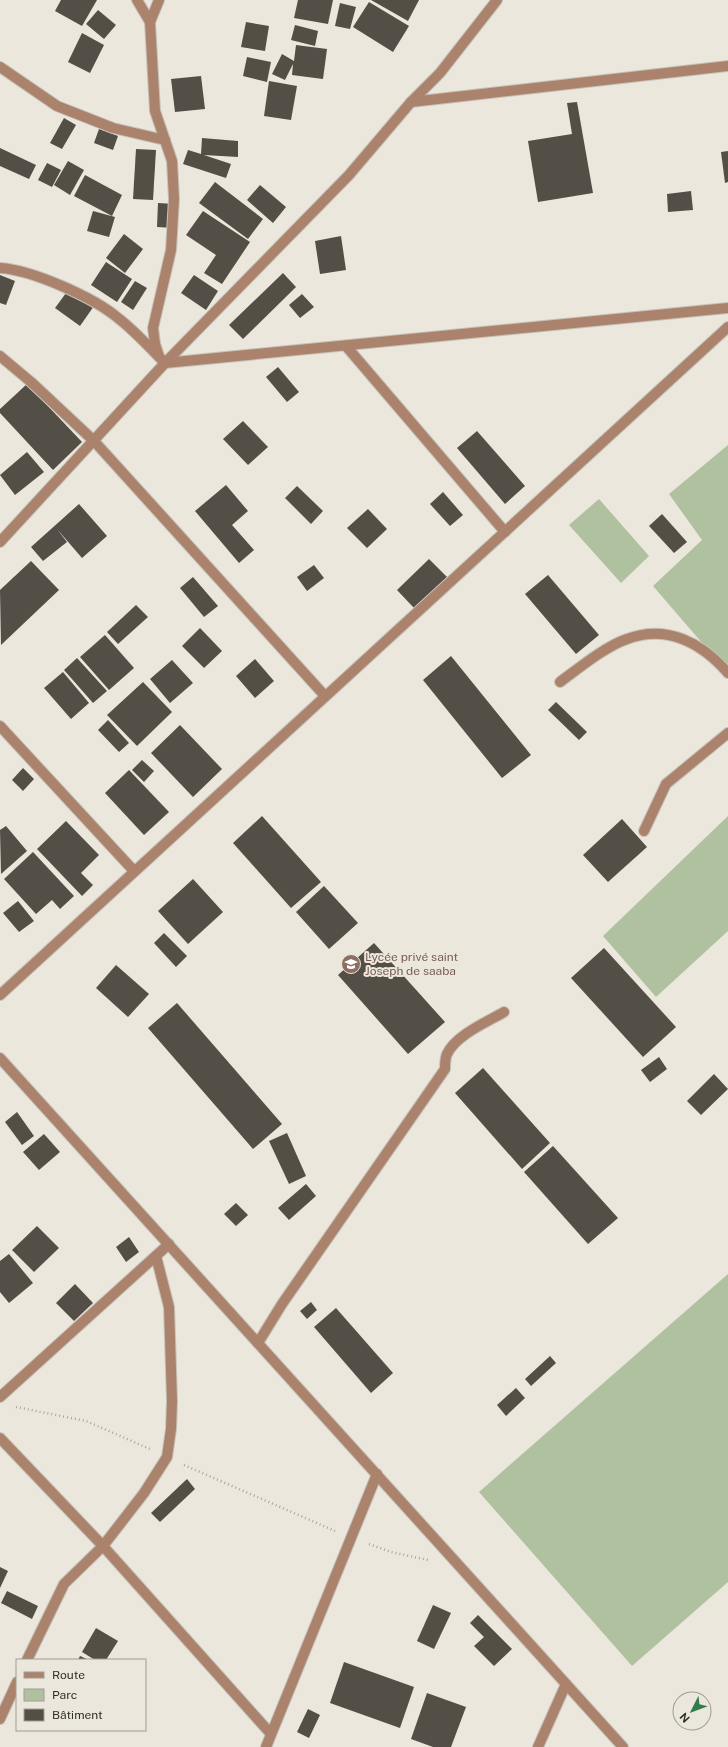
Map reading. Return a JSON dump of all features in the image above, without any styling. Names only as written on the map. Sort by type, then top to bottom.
[{"type":"street","points":[[137,0],[150,22]]},
{"type":"street","points":[[159,0],[150,22],[155,111],[172,161],[174,199],[171,250],[153,328],[155,344],[162,361]]},
{"type":"street","points":[[0,542],[94,441],[162,361],[349,175],[411,102],[440,73],[497,0]]},
{"type":"street","points":[[411,102],[728,66]]},
{"type":"street","points":[[0,67],[57,106],[113,128],[165,140]]},
{"type":"street","points":[[0,268],[33,275],[90,299],[118,318],[162,361],[346,346],[728,308]]},
{"type":"street","points":[[0,995],[728,327]]},
{"type":"street","points":[[346,346],[505,532]]},
{"type":"street","points":[[0,356],[31,382],[94,441],[326,696]]},
{"type":"street","points":[[560,682],[590,660],[627,639],[648,633],[667,634],[690,641],[716,659],[728,673]]},
{"type":"street","points":[[0,726],[134,871]]},
{"type":"street","points":[[644,831],[666,784],[728,734]]},
{"type":"street","points":[[258,1343],[282,1304],[445,1069],[446,1056],[453,1045],[464,1036],[504,1012]]},
{"type":"street","points":[[0,1058],[623,1747]]},
{"type":"street","points":[[0,1397],[169,1244]]},
{"type":"street","points":[[28,1659],[64,1584],[103,1546],[144,1493],[167,1457],[171,1429],[172,1401],[169,1307],[156,1256]]},
{"type":"street","points":[[0,1438],[103,1546],[271,1734]]},
{"type":"street","points":[[266,1747],[377,1474]]},
{"type":"street","points":[[0,1719],[16,1684]]},
{"type":"street","points":[[538,1747],[566,1684]]},
{"type":"path","points":[[16,1407],[86,1421],[350,1538],[391,1552],[462,1568]]},
{"type":"green space","points":[[728,445],[728,673],[653,586],[702,540],[669,494]]},
{"type":"green space","points":[[599,499],[649,556],[621,583],[569,525]]},
{"type":"green space","points":[[728,816],[728,931],[656,997],[603,936]]},
{"type":"green space","points":[[728,1274],[728,1582],[632,1666],[479,1492]]},
{"type":"building","points":[[61,0],[97,0],[82,26],[55,11]]},
{"type":"building","points":[[298,0],[333,0],[328,24],[294,18]]},
{"type":"building","points":[[371,0],[419,0],[408,21]]},
{"type":"building","points":[[369,2],[409,26],[393,52],[353,27]]},
{"type":"building","points":[[340,3],[356,7],[350,29],[335,26]]},
{"type":"building","points":[[98,10],[116,25],[104,39],[86,24]]},
{"type":"building","points":[[246,22],[269,26],[265,51],[241,47]]},
{"type":"building","points":[[295,25],[318,31],[315,46],[291,40]]},
{"type":"building","points":[[82,33],[104,45],[90,73],[68,62]]},
{"type":"building","points":[[296,45],[327,49],[323,79],[292,75],[293,64],[285,80],[272,74],[282,54],[294,61]]},
{"type":"building","points":[[247,57],[271,62],[267,82],[243,76]]},
{"type":"building","points":[[201,76],[205,109],[175,112],[171,79]]},
{"type":"building","points":[[269,81],[297,86],[291,120],[264,116]]},
{"type":"building","points":[[577,102],[593,193],[538,202],[528,141],[572,134],[567,103]]},
{"type":"building","points":[[64,118],[76,125],[62,149],[50,143]]},
{"type":"building","points":[[99,129],[118,136],[113,150],[94,143]]},
{"type":"building","points":[[202,138],[238,141],[238,157],[204,155],[231,164],[226,178],[183,164],[188,150],[201,154]]},
{"type":"building","points":[[0,148],[36,165],[29,179],[0,166]]},
{"type":"building","points":[[136,149],[156,150],[153,200],[133,199]]},
{"type":"building","points":[[728,151],[728,182],[725,183],[721,152]]},
{"type":"building","points":[[68,161],[84,170],[70,195],[54,185]]},
{"type":"building","points":[[47,163],[61,170],[52,187],[38,180]]},
{"type":"building","points":[[85,175],[122,195],[112,216],[74,196]]},
{"type":"building","points":[[215,182],[263,219],[248,239],[199,203]]},
{"type":"building","points":[[260,185],[286,207],[273,223],[247,200]]},
{"type":"building","points":[[691,191],[693,210],[668,212],[667,194]]},
{"type":"building","points":[[158,203],[175,204],[174,228],[157,227]]},
{"type":"building","points":[[93,211],[115,217],[109,237],[87,231]]},
{"type":"building","points":[[203,211],[250,242],[222,284],[204,273],[216,255],[186,235]]},
{"type":"building","points":[[124,234],[143,249],[125,273],[106,258]]},
{"type":"building","points":[[341,236],[346,270],[320,274],[315,241]]},
{"type":"building","points":[[106,262],[132,279],[117,302],[91,285]]},
{"type":"building","points":[[283,273],[296,287],[243,339],[229,325]]},
{"type":"building","points":[[0,275],[15,281],[6,305],[0,303]]},
{"type":"building","points":[[194,275],[218,291],[206,310],[181,293]]},
{"type":"building","points":[[135,281],[147,288],[133,310],[121,302]]},
{"type":"building","points":[[69,289],[94,306],[80,326],[55,308]]},
{"type":"building","points":[[302,294],[314,307],[300,318],[289,305]]},
{"type":"building","points":[[278,367],[299,392],[287,402],[266,377]]},
{"type":"building","points":[[27,384],[82,442],[53,470],[0,413],[0,409]]},
{"type":"building","points":[[243,421],[268,447],[248,465],[223,439]]},
{"type":"building","points":[[477,431],[525,486],[505,504],[457,448]]},
{"type":"building","points":[[27,452],[44,472],[15,495],[0,475]]},
{"type":"building","points":[[226,485],[248,511],[232,525],[254,550],[239,563],[195,511]]},
{"type":"building","points":[[297,486],[323,511],[311,524],[285,498]]},
{"type":"building","points":[[443,492],[463,515],[450,526],[430,504]]},
{"type":"building","points":[[79,504],[107,536],[82,558],[57,529],[67,542],[43,561],[31,547]]},
{"type":"building","points":[[368,509],[387,529],[367,548],[347,528]]},
{"type":"building","points":[[662,514],[687,542],[674,553],[649,526]]},
{"type":"building","points":[[429,559],[447,577],[414,608],[397,590]]},
{"type":"building","points":[[31,561],[59,590],[1,645],[0,590]]},
{"type":"building","points":[[314,565],[324,578],[307,591],[297,577]]},
{"type":"building","points":[[548,575],[599,635],[576,654],[525,594]]},
{"type":"building","points":[[193,577],[218,606],[204,617],[180,588]]},
{"type":"building","points":[[136,605],[148,617],[118,644],[107,632]]},
{"type":"building","points":[[200,628],[222,651],[204,668],[182,646]]},
{"type":"building","points":[[105,635],[134,668],[109,690],[80,657]]},
{"type":"building","points":[[451,656],[531,755],[502,778],[423,680]]},
{"type":"building","points":[[77,658],[107,691],[93,703],[64,670]]},
{"type":"building","points":[[255,659],[274,681],[255,698],[236,676]]},
{"type":"building","points":[[172,660],[193,683],[170,703],[150,679]]},
{"type":"building","points":[[63,672],[89,703],[71,719],[44,688]]},
{"type":"building","points":[[143,682],[172,712],[137,746],[107,715]]},
{"type":"building","points":[[556,702],[587,732],[579,740],[548,710]]},
{"type":"building","points":[[108,720],[129,743],[119,752],[98,730]]},
{"type":"building","points":[[180,725],[222,769],[193,797],[151,753]]},
{"type":"building","points":[[142,760],[154,771],[144,782],[132,770]]},
{"type":"building","points":[[23,768],[34,779],[23,791],[12,780]]},
{"type":"building","points":[[129,770],[169,812],[144,835],[105,793]]},
{"type":"building","points":[[262,816],[321,882],[291,908],[233,843]]},
{"type":"building","points":[[622,819],[647,847],[608,882],[583,855]]},
{"type":"building","points":[[66,821],[99,855],[81,873],[93,885],[82,896],[37,849]]},
{"type":"building","points":[[6,826],[27,851],[1,874],[0,830]]},
{"type":"building","points":[[33,852],[74,896],[60,909],[52,900],[36,914],[4,879]]},
{"type":"building","points":[[193,879],[223,912],[188,944],[158,911]]},
{"type":"building","points":[[324,886],[358,923],[329,949],[296,912]]},
{"type":"building","points":[[18,901],[34,921],[19,932],[3,913]]},
{"type":"building","points":[[164,933],[187,956],[176,967],[154,943]]},
{"type":"building","points":[[374,943],[445,1022],[408,1054],[338,975]]},
{"type":"building","points":[[604,948],[676,1027],[643,1057],[571,978]]},
{"type":"building","points":[[116,965],[149,994],[128,1017],[96,988]]},
{"type":"building","points":[[177,1003],[282,1124],[253,1149],[148,1028]]},
{"type":"building","points":[[659,1057],[667,1069],[650,1082],[641,1070]]},
{"type":"building","points":[[483,1068],[550,1143],[522,1169],[455,1093]]},
{"type":"building","points":[[714,1074],[728,1089],[701,1115],[687,1101]]},
{"type":"building","points":[[17,1112],[34,1136],[22,1145],[5,1122]]},
{"type":"building","points":[[287,1133],[306,1176],[289,1184],[269,1141]]},
{"type":"building","points":[[44,1134],[60,1152],[39,1170],[23,1152]]},
{"type":"building","points":[[553,1146],[618,1218],[588,1244],[524,1172]]},
{"type":"building","points":[[306,1184],[316,1196],[289,1220],[278,1208]]},
{"type":"building","points":[[236,1203],[248,1215],[236,1226],[224,1214]]},
{"type":"building","points":[[37,1226],[59,1248],[34,1272],[12,1250]]},
{"type":"building","points":[[129,1237],[139,1252],[126,1262],[116,1247]]},
{"type":"building","points":[[9,1254],[33,1283],[9,1303],[0,1292],[0,1261]]},
{"type":"building","points":[[75,1284],[93,1303],[74,1321],[56,1303]]},
{"type":"building","points":[[311,1302],[317,1310],[307,1319],[300,1311]]},
{"type":"building","points":[[336,1308],[393,1373],[371,1393],[314,1327]]},
{"type":"building","points":[[550,1356],[556,1363],[531,1386],[525,1379]]},
{"type":"building","points":[[516,1388],[525,1398],[506,1416],[497,1405]]},
{"type":"building","points":[[187,1479],[195,1489],[160,1522],[151,1513]]},
{"type":"building","points":[[0,1567],[8,1571],[0,1588]]},
{"type":"building","points":[[7,1591],[38,1606],[32,1619],[1,1603]]},
{"type":"building","points":[[433,1605],[451,1613],[434,1649],[417,1641]]},
{"type":"building","points":[[478,1615],[512,1649],[494,1666],[474,1646],[484,1637],[470,1623]]},
{"type":"building","points":[[96,1628],[118,1641],[107,1659],[93,1659],[82,1652]]},
{"type":"building","points":[[80,1656],[87,1659],[78,1659]]},
{"type":"building","points":[[344,1662],[414,1687],[400,1728],[330,1703]]},
{"type":"building","points":[[427,1693],[466,1707],[451,1747],[433,1747],[411,1739]]},
{"type":"building","points":[[308,1709],[320,1715],[309,1738],[297,1732]]},
{"type":"place","name":"Lycée privé saint Joseph de saaba","points":[[351,964]]}]
